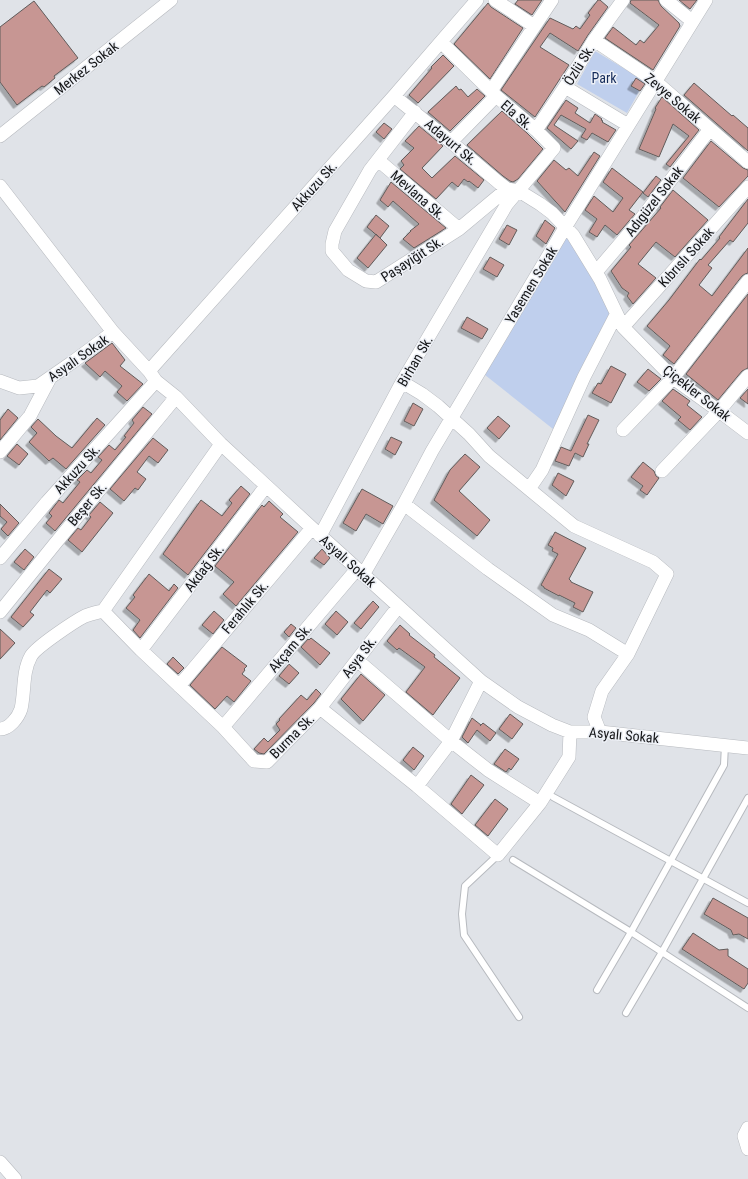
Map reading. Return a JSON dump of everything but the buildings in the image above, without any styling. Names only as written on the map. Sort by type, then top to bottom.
[{"type":"street","name":"Merkez Sokak","points":[[0,136],[171,0]]},
{"type":"street","name":"Akkuzu Sk.","points":[[0,558],[153,376],[477,0]]},
{"type":"street","points":[[495,0],[534,26]]},
{"type":"street","points":[[451,142],[494,94],[534,26],[552,0]]},
{"type":"street","name":"Özlü Sk.","points":[[536,130],[594,40],[623,0]]},
{"type":"street","points":[[666,0],[692,21]]},
{"type":"street","name":"Yasemen Sokak","points":[[360,572],[404,504],[432,451],[566,226],[706,0]]},
{"type":"street","name":"Zevye Sokak","points":[[594,40],[655,81],[748,162]]},
{"type":"street","name":"Ela Sk.","points":[[441,42],[494,94],[536,130],[554,148],[513,190]]},
{"type":"street","points":[[565,87],[628,125]]},
{"type":"street","name":"Adayurt Sk.","points":[[394,96],[513,190],[540,204],[566,226]]},
{"type":"street","name":"Paşayiğit Sk.","points":[[415,112],[370,170],[335,231],[332,251],[348,270],[366,281],[376,282],[459,229],[513,190]]},
{"type":"street","name":"Adıgüzel Sokak","points":[[596,272],[637,224],[710,129]]},
{"type":"street","name":"Mevlana Sk.","points":[[378,160],[459,229]]},
{"type":"street","points":[[0,186],[113,332]]},
{"type":"street","name":"Kıbrıslı Sokak","points":[[623,327],[748,187]]},
{"type":"street","name":"Birhan Sk.","points":[[316,532],[507,204],[513,190]]},
{"type":"street","name":"Çiçekler Sokak","points":[[566,226],[596,272],[623,327],[673,378],[748,433]]},
{"type":"street","points":[[623,430],[673,378],[748,281]]},
{"type":"street","points":[[528,489],[542,470],[584,377],[616,315]]},
{"type":"street","name":"Asyalı Sokak","points":[[0,381],[19,388],[38,386],[113,332],[153,376],[176,397],[221,444],[266,486],[481,681],[518,707],[552,725],[570,732],[600,732],[748,748]]},
{"type":"street","points":[[662,471],[719,411],[748,376]]},
{"type":"street","points":[[0,452],[30,416],[50,378]]},
{"type":"street","points":[[402,382],[438,406],[469,434],[489,456],[574,526],[653,562],[667,574],[628,654],[602,692],[594,716],[600,732]]},
{"type":"street","name":"Beşer Sk.","points":[[0,612],[176,397]]},
{"type":"street","points":[[0,730],[13,722],[20,710],[26,671],[31,654],[55,635],[84,616],[102,611],[221,444]]},
{"type":"street","name":"Akdağ Sk.","points":[[141,650],[266,486]]},
{"type":"street","points":[[404,504],[488,569],[553,615],[589,630],[628,654]]},
{"type":"street","name":"Ferahlık Sk.","points":[[179,686],[316,532]]},
{"type":"street","name":"Akçam Sk.","points":[[223,727],[360,572]]},
{"type":"street","name":"Asya Sk.","points":[[320,708],[398,607]]},
{"type":"street","name":"Burma Sk.","points":[[102,611],[223,727],[254,762],[266,762],[320,708],[417,786],[498,855]]},
{"type":"street","points":[[357,660],[451,741],[488,770],[540,803]]},
{"type":"street","points":[[417,786],[451,741],[481,681]]},
{"type":"street","points":[[498,855],[540,803],[569,757],[570,732]]},
{"type":"street","points":[[748,1128],[744,1136],[748,1149]]},
{"type":"street","points":[[0,1162],[15,1179]]},
{"type":"lane","points":[[597,990],[671,862],[724,765],[725,745]]},
{"type":"lane","points":[[554,797],[748,904]]},
{"type":"lane","points":[[626,1013],[662,952],[748,798]]},
{"type":"lane","points":[[498,855],[466,886],[462,914],[464,935],[519,1017]]},
{"type":"lane","points":[[513,860],[631,932],[748,1008]]},
{"type":"green space","name":"Park","points":[[595,51],[645,81],[627,113],[577,84]]},
{"type":"green space","points":[[566,226],[616,315],[553,429],[480,371]]}]
